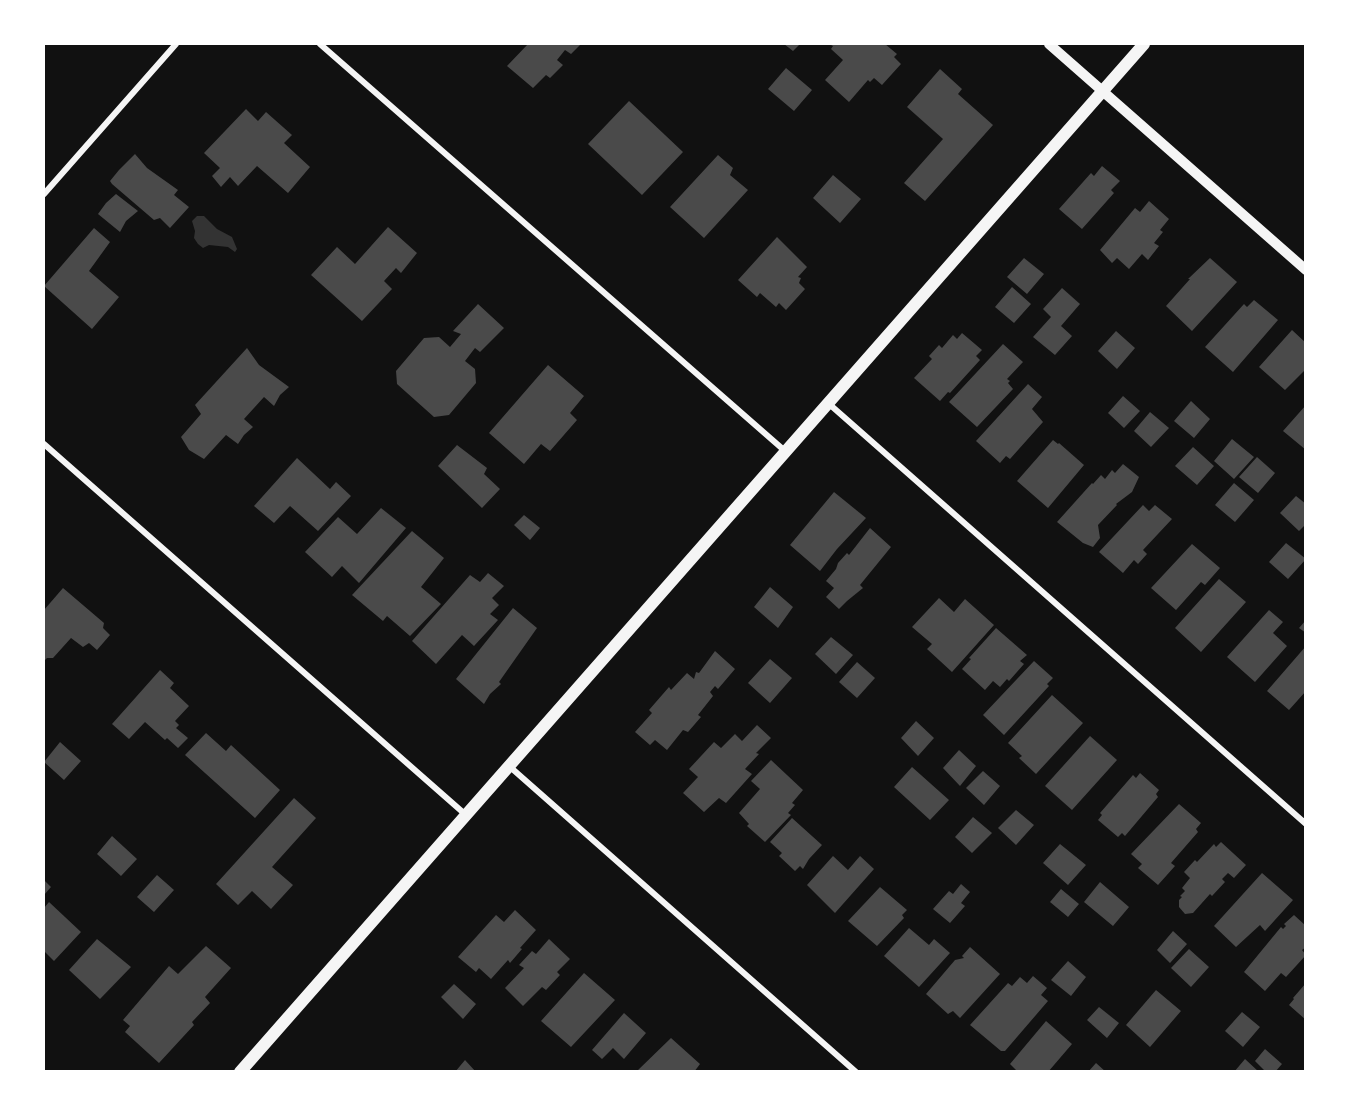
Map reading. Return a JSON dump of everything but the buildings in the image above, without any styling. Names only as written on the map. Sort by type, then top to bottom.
[{"type":"main road","points":[[240,1071],[1144,44]]},
{"type":"street","points":[[44,194],[176,44]]},
{"type":"street","points":[[320,44],[785,451]]},
{"type":"street","points":[[1049,44],[1305,270]]},
{"type":"street","points":[[828,403],[1305,824]]},
{"type":"street","points":[[44,444],[466,815]]},
{"type":"street","points":[[509,766],[856,1071]]},
{"type":"shaded area","points":[[197,216],[204,216],[217,229],[232,237],[237,249],[235,252],[228,247],[209,245],[203,248],[198,244],[194,238],[195,231],[192,221]]}]
